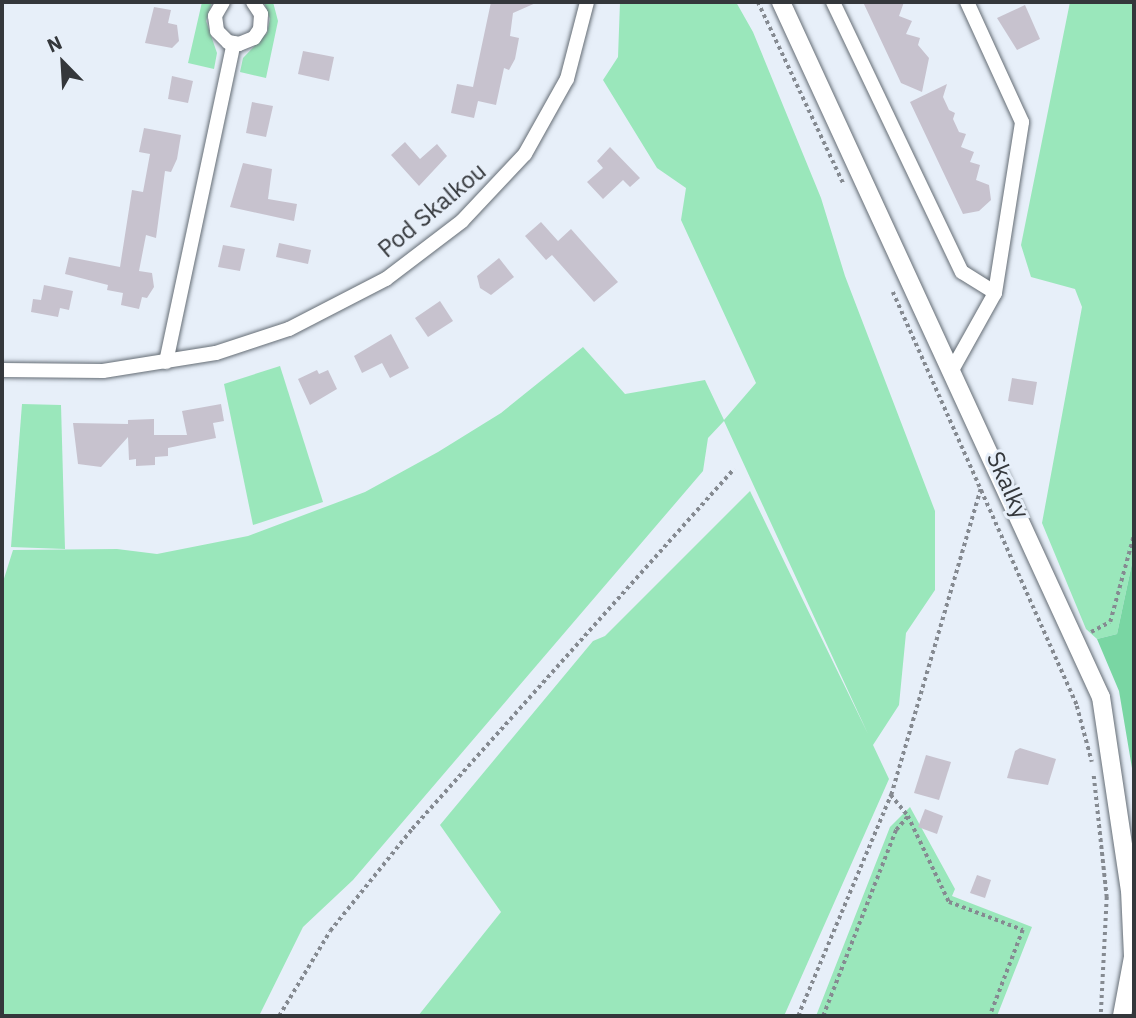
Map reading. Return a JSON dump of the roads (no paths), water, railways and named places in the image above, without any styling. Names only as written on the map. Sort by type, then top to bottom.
[{"type":"street","points":[[223,2],[216,10],[215,26],[220,36],[234,43],[249,41],[260,30],[261,14],[253,2]]},
{"type":"street","name":"Pod Skalkou","points":[[2,369],[72,372],[166,362],[243,345],[318,317],[386,279],[446,234],[505,177],[553,111],[567,79],[586,2]]},
{"type":"street","name":"Skalky","points":[[782,2],[989,447],[1101,697],[1130,890],[1132,957],[1122,1016]]},
{"type":"street","points":[[833,2],[962,272],[995,293]]},
{"type":"street","points":[[952,370],[995,293],[1022,122],[967,2]]},
{"type":"street","points":[[166,362],[234,43]]}]
